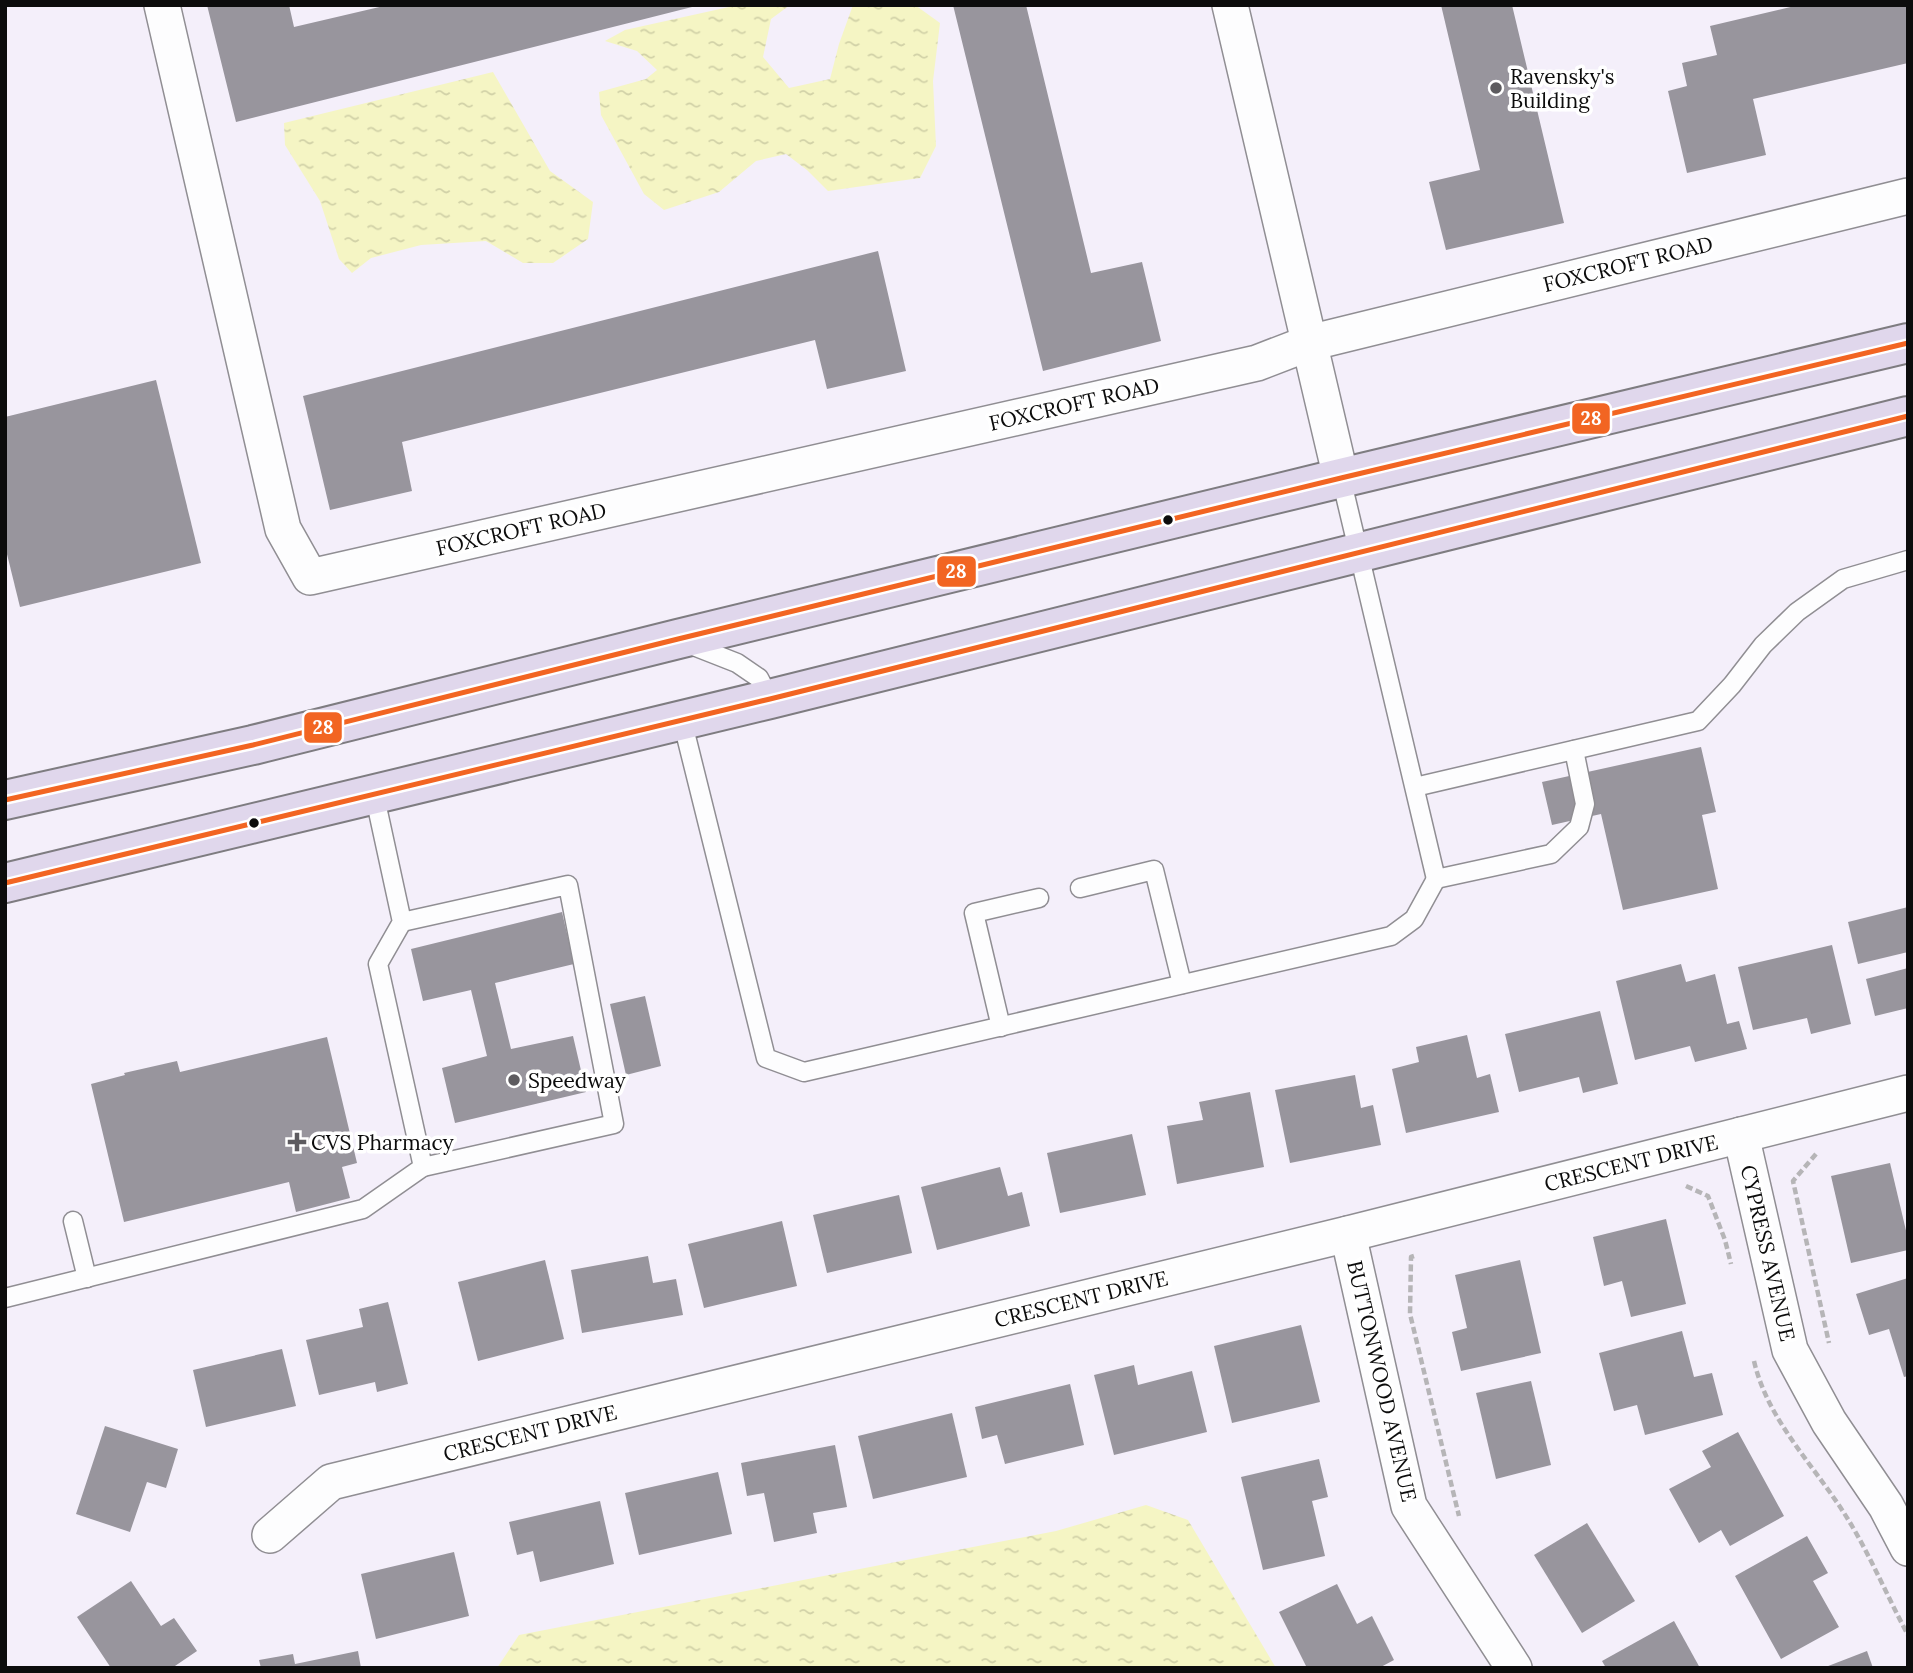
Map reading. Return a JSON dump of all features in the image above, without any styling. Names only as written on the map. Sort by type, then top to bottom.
[{"type":"main road","points":[[5,800],[253,745],[678,639],[1908,343]]},
{"type":"main road","points":[[5,883],[770,699],[1908,416]]},
{"type":"street","name":"FOXCROFT ROAD","points":[[162,5],[284,529],[310,578],[1256,363],[1308,342],[1908,196]]},
{"type":"street","points":[[1230,5],[1341,478]]},
{"type":"street","name":"CRESCENT DRIVE","points":[[270,1535],[331,1482],[1348,1234],[1908,1093]]},
{"type":"street","name":"CYPRESS AVENUE","points":[[1741,1135],[1790,1350],[1829,1422],[1886,1506],[1908,1548]]},
{"type":"street","name":"BUTTONWOOD AVENUE","points":[[1348,1234],[1409,1506],[1514,1668]]},
{"type":"lane","points":[[682,720],[766,1058],[804,1072],[1391,936],[1414,919],[1436,879],[1341,478]]},
{"type":"lane","points":[[1415,787],[1698,721],[1732,685],[1763,645],[1797,612],[1843,579],[1908,560]]},
{"type":"lane","points":[[678,639],[737,663],[759,678],[770,699]]},
{"type":"lane","points":[[1436,879],[1551,855],[1579,827],[1586,804],[1574,750]]},
{"type":"lane","points":[[374,793],[402,922],[378,964],[424,1167]]},
{"type":"lane","points":[[1080,888],[1154,870],[1182,984]]},
{"type":"lane","points":[[5,1298],[363,1209],[424,1167],[614,1124],[568,885],[402,922]]},
{"type":"lane","points":[[1001,1027],[974,913],[1039,898]]},
{"type":"lane","points":[[73,1221],[87,1278]]},
{"type":"path","points":[[1818,1152],[1793,1181],[1831,1353]]},
{"type":"path","points":[[1686,1185],[1708,1196],[1725,1240],[1731,1265]]},
{"type":"path","points":[[1422,1252],[1411,1257],[1410,1314],[1462,1527]]},
{"type":"path","points":[[1752,1352],[1758,1377],[1773,1412],[1849,1520],[1908,1636]]},
{"type":"water","points":[[738,5],[790,5],[771,19],[763,57],[789,88],[830,79],[853,5],[915,5],[940,23],[933,81],[936,146],[920,178],[828,191],[786,154],[756,161],[719,192],[664,210],[644,194],[601,115],[599,92],[646,79],[657,70],[637,51],[605,41],[625,30]]},
{"type":"water","points":[[493,72],[550,171],[593,202],[588,239],[553,263],[523,263],[486,241],[421,245],[371,258],[352,273],[339,259],[320,201],[285,145],[284,123]]},
{"type":"water","points":[[1146,1505],[1188,1520],[1276,1668],[497,1668],[519,1635],[1056,1531]]},
{"type":"building","points":[[207,5],[289,5],[294,27],[388,5],[696,6],[236,122]]},
{"type":"building","points":[[953,5],[1026,5],[1091,273],[1142,262],[1161,341],[1043,371]]},
{"type":"building","name":"Ravensky's Building","points":[[1441,5],[1512,5],[1564,223],[1446,250],[1429,182],[1480,170]]},
{"type":"building","points":[[1799,5],[1908,5],[1908,63],[1753,99],[1766,155],[1687,173],[1668,91],[1687,86],[1682,63],[1717,55],[1710,26]]},
{"type":"building","points":[[878,251],[906,371],[827,389],[815,340],[402,442],[412,491],[330,510],[303,396]]},
{"type":"building","points":[[156,380],[201,563],[20,607],[5,546],[5,417]]},
{"type":"building","points":[[1701,747],[1716,812],[1702,815],[1718,889],[1623,910],[1601,814],[1552,825],[1542,782]]},
{"type":"building","points":[[1908,907],[1908,952],[1858,964],[1848,922]]},
{"type":"building","points":[[562,912],[574,964],[495,983],[511,1049],[573,1036],[586,1092],[455,1123],[442,1068],[487,1056],[471,990],[423,1001],[411,949]]},
{"type":"building","points":[[1832,945],[1851,1024],[1811,1034],[1807,1018],[1753,1030],[1738,967]]},
{"type":"building","points":[[1681,964],[1686,982],[1715,974],[1727,1024],[1739,1021],[1747,1049],[1695,1062],[1690,1046],[1635,1060],[1616,981]]},
{"type":"building","points":[[1908,968],[1908,1008],[1875,1016],[1866,979]]},
{"type":"building","points":[[645,996],[661,1066],[626,1075],[610,1004]]},
{"type":"building","points":[[1600,1011],[1618,1084],[1583,1093],[1579,1077],[1519,1092],[1505,1034]]},
{"type":"building","points":[[1467,1035],[1477,1078],[1490,1074],[1499,1112],[1406,1133],[1392,1069],[1419,1062],[1416,1047]]},
{"type":"building","name":"CVS Pharmacy","points":[[327,1037],[357,1163],[342,1167],[350,1198],[296,1212],[289,1182],[124,1222],[91,1084],[125,1075],[124,1073],[177,1061],[180,1072]]},
{"type":"building","points":[[1355,1075],[1361,1108],[1373,1105],[1381,1145],[1290,1163],[1275,1090]]},
{"type":"building","points":[[1250,1092],[1264,1167],[1177,1184],[1167,1126],[1203,1120],[1199,1102]]},
{"type":"building","points":[[1132,1134],[1146,1195],[1060,1213],[1047,1153]]},
{"type":"building","points":[[1890,1163],[1908,1239],[1908,1250],[1851,1263],[1831,1176]]},
{"type":"building","points":[[1000,1167],[1008,1196],[1022,1192],[1030,1226],[937,1250],[921,1187]]},
{"type":"building","points":[[899,1195],[912,1253],[827,1273],[813,1215]]},
{"type":"building","points":[[1666,1219],[1686,1304],[1631,1317],[1622,1281],[1604,1286],[1593,1237]]},
{"type":"building","points":[[782,1221],[797,1286],[704,1308],[688,1244]]},
{"type":"building","points":[[648,1256],[653,1283],[676,1279],[683,1315],[582,1333],[571,1270]]},
{"type":"building","points":[[545,1260],[564,1339],[478,1361],[458,1282]]},
{"type":"building","points":[[1520,1260],[1541,1353],[1461,1371],[1452,1332],[1467,1328],[1455,1275]]},
{"type":"building","points":[[1908,1278],[1908,1376],[1904,1377],[1889,1329],[1869,1335],[1856,1294]]},
{"type":"building","points":[[388,1302],[408,1384],[377,1392],[375,1382],[319,1395],[306,1340],[363,1327],[359,1309]]},
{"type":"building","points":[[1301,1325],[1320,1402],[1232,1423],[1214,1346]]},
{"type":"building","points":[[1682,1331],[1694,1377],[1712,1373],[1723,1415],[1645,1435],[1637,1405],[1614,1411],[1599,1353]]},
{"type":"building","points":[[282,1349],[296,1406],[206,1427],[193,1370]]},
{"type":"building","points":[[1134,1365],[1138,1385],[1192,1371],[1207,1432],[1114,1455],[1094,1375]]},
{"type":"building","points":[[1531,1381],[1551,1465],[1496,1479],[1476,1393]]},
{"type":"building","points":[[1070,1384],[1084,1445],[1005,1464],[997,1435],[982,1439],[975,1407]]},
{"type":"building","points":[[952,1413],[967,1477],[873,1499],[858,1436]]},
{"type":"building","points":[[105,1426],[178,1449],[166,1488],[147,1482],[130,1532],[76,1514]]},
{"type":"building","points":[[1738,1432],[1784,1516],[1730,1546],[1721,1530],[1699,1543],[1669,1489],[1711,1467],[1702,1451]]},
{"type":"building","points":[[835,1445],[847,1507],[813,1513],[817,1533],[774,1542],[764,1493],[747,1496],[741,1463]]},
{"type":"building","points":[[1319,1459],[1328,1497],[1312,1501],[1325,1556],[1263,1570],[1241,1477]]},
{"type":"building","points":[[718,1472],[732,1534],[639,1555],[625,1493]]},
{"type":"building","points":[[600,1501],[614,1564],[540,1582],[533,1551],[517,1555],[509,1522]]},
{"type":"building","points":[[1587,1523],[1635,1601],[1582,1633],[1534,1555]]},
{"type":"building","points":[[1807,1536],[1828,1573],[1813,1581],[1839,1627],[1781,1659],[1735,1576]]},
{"type":"building","points":[[454,1552],[469,1616],[376,1639],[361,1574]]},
{"type":"building","points":[[131,1581],[161,1626],[174,1618],[197,1651],[172,1668],[111,1668],[77,1617]]},
{"type":"building","points":[[1337,1584],[1357,1624],[1372,1616],[1394,1660],[1379,1668],[1307,1668],[1279,1612]]},
{"type":"building","points":[[1674,1621],[1700,1668],[1606,1668],[1602,1661]]},
{"type":"building","points":[[358,1651],[361,1668],[261,1668],[259,1660],[293,1654],[295,1664]]},
{"type":"building","points":[[1867,1651],[1873,1668],[1823,1668]]},
{"type":"transit line","name":"28","points":[[5,800],[253,745],[678,639],[1908,343]]},
{"type":"transit line","name":"28","points":[[5,883],[770,699],[1908,416]]},
{"type":"place","name":"Ravensky's Building","points":[[1496,88]]},
{"type":"place","name":"Speedway","points":[[514,1080]]},
{"type":"place","name":"CVS Pharmacy","points":[[297,1142]]}]
